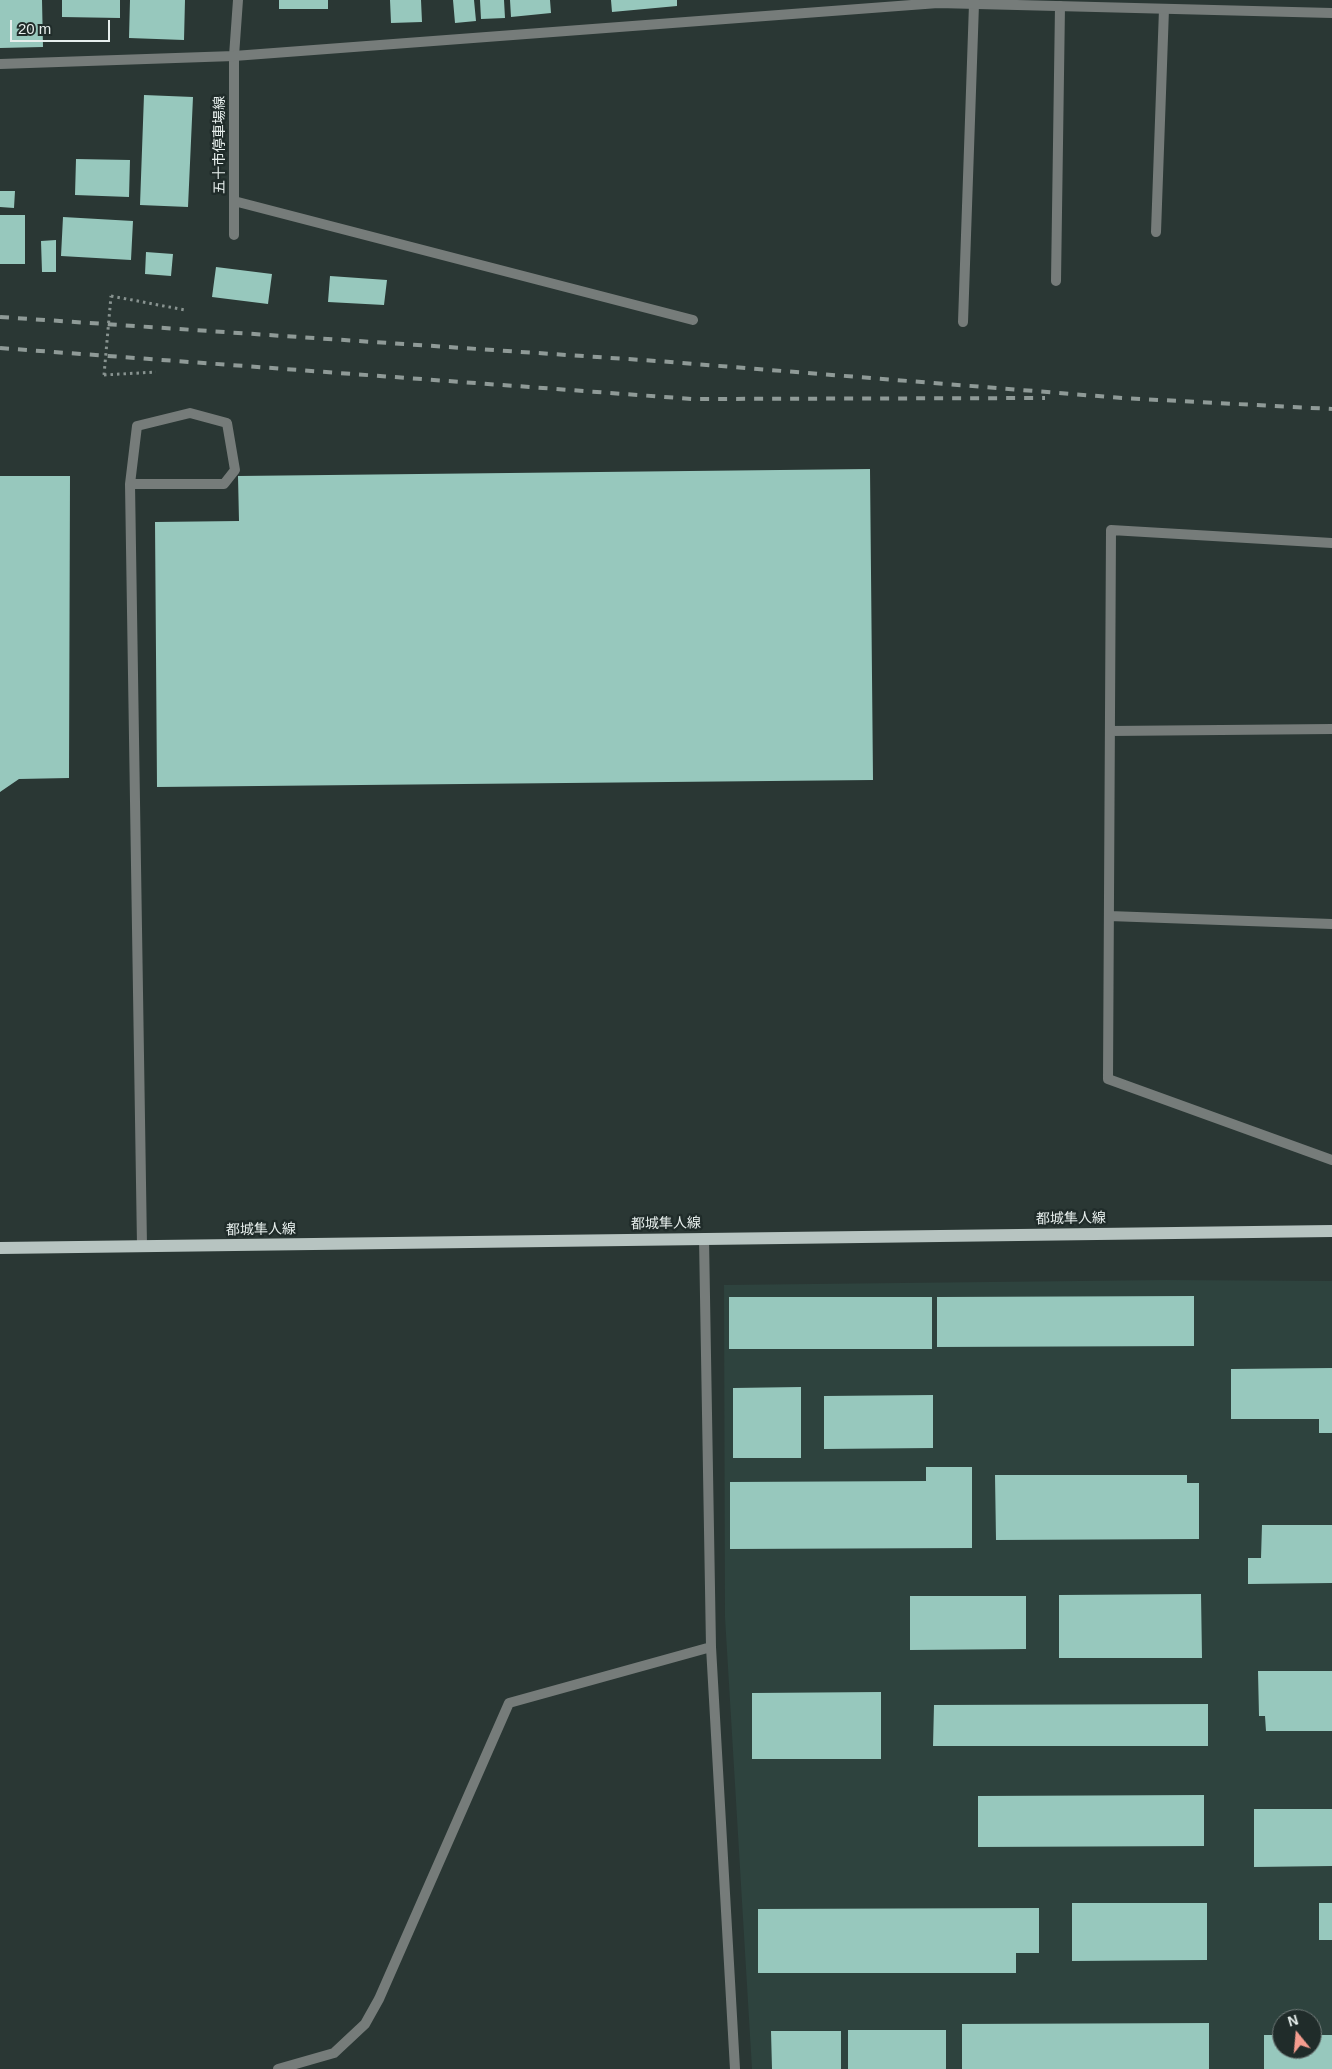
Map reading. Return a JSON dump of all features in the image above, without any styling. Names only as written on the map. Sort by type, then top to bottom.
[{"type":"main road","name":"都城隼人線","points":[[0,1248],[1332,1231]]},
{"type":"street","name":"五十市停車場線","points":[[234,235],[234,56],[238,0]]},
{"type":"street","points":[[0,64],[234,56],[938,2],[1332,13]]},
{"type":"street","points":[[963,322],[974,4]]},
{"type":"street","points":[[1056,281],[1060,6]]},
{"type":"street","points":[[1156,232],[1164,9]]},
{"type":"street","points":[[234,201],[694,320]]},
{"type":"street","points":[[130,484],[224,484],[235,470],[227,423],[190,413],[137,426],[130,484],[142,1246]]},
{"type":"street","points":[[1332,543],[1111,530],[1108,1079],[1332,1160]]},
{"type":"street","points":[[1110,731],[1332,729]]},
{"type":"street","points":[[1109,916],[1332,924]]},
{"type":"street","points":[[704,1238],[711,1647],[736,2069]]},
{"type":"street","points":[[278,2069],[334,2052],[365,2024],[379,1999],[508,1703],[711,1647]]},
{"type":"path","points":[[156,372],[104,376],[111,296],[185,310]]},
{"type":"shaded area","points":[[1166,1280],[1332,1281],[1332,2069],[752,2069],[725,1617],[724,1285]]},
{"type":"building","points":[[0,0],[42,0],[43,47],[0,48]]},
{"type":"building","points":[[62,0],[120,0],[120,18],[62,17]]},
{"type":"building","points":[[130,0],[185,0],[184,40],[129,38]]},
{"type":"building","points":[[279,0],[328,0],[328,9],[279,9]]},
{"type":"building","points":[[390,0],[421,0],[422,22],[391,23]]},
{"type":"building","points":[[453,0],[474,0],[476,21],[455,23]]},
{"type":"building","points":[[480,0],[504,0],[505,18],[481,19]]},
{"type":"building","points":[[510,0],[550,0],[551,13],[511,17]]},
{"type":"building","points":[[611,0],[677,0],[677,6],[612,12]]},
{"type":"building","points":[[144,95],[193,97],[188,207],[140,205]]},
{"type":"building","points":[[76,159],[130,160],[129,197],[75,195]]},
{"type":"building","points":[[0,191],[15,191],[14,208],[0,207]]},
{"type":"building","points":[[0,215],[25,215],[25,264],[0,264]]},
{"type":"building","points":[[63,217],[133,221],[131,260],[61,256]]},
{"type":"building","points":[[56,240],[56,272],[42,272],[41,241]]},
{"type":"building","points":[[146,252],[173,254],[171,276],[145,274]]},
{"type":"building","points":[[216,267],[272,274],[268,304],[212,297]]},
{"type":"building","points":[[330,276],[387,280],[384,305],[328,302]]},
{"type":"building","points":[[870,469],[873,780],[157,787],[155,522],[239,521],[238,476]]},
{"type":"building","points":[[0,476],[70,476],[69,778],[19,779],[0,792]]},
{"type":"building","points":[[1194,1296],[1194,1346],[937,1347],[937,1297]]},
{"type":"building","points":[[729,1297],[932,1297],[932,1349],[729,1349]]},
{"type":"building","points":[[1332,1368],[1332,1433],[1319,1433],[1319,1419],[1231,1419],[1231,1369]]},
{"type":"building","points":[[801,1387],[801,1458],[733,1458],[733,1388]]},
{"type":"building","points":[[933,1395],[933,1448],[824,1449],[824,1396]]},
{"type":"building","points":[[926,1467],[972,1467],[972,1548],[730,1549],[730,1482],[926,1481]]},
{"type":"building","points":[[995,1475],[1187,1475],[1187,1483],[1199,1483],[1199,1539],[996,1540]]},
{"type":"building","points":[[1262,1525],[1332,1525],[1332,1583],[1248,1584],[1248,1558],[1261,1558]]},
{"type":"building","points":[[1201,1594],[1202,1658],[1059,1658],[1059,1595]]},
{"type":"building","points":[[910,1596],[1026,1596],[1026,1649],[910,1650]]},
{"type":"building","points":[[1258,1671],[1332,1671],[1332,1731],[1266,1731],[1265,1716],[1259,1716]]},
{"type":"building","points":[[881,1692],[881,1759],[752,1759],[752,1693]]},
{"type":"building","points":[[1208,1704],[1208,1746],[933,1746],[934,1705]]},
{"type":"building","points":[[1204,1795],[1204,1846],[978,1847],[978,1796]]},
{"type":"building","points":[[1254,1809],[1332,1809],[1332,1866],[1254,1867]]},
{"type":"building","points":[[1072,1903],[1207,1903],[1207,1960],[1072,1961]]},
{"type":"building","points":[[1319,1903],[1332,1903],[1332,1940],[1319,1940]]},
{"type":"building","points":[[1039,1908],[1039,1953],[1016,1953],[1016,1973],[758,1973],[758,1909]]},
{"type":"building","points":[[1209,2023],[1209,2069],[962,2069],[962,2024]]},
{"type":"building","points":[[848,2030],[946,2030],[946,2069],[848,2069]]},
{"type":"building","points":[[771,2031],[841,2031],[841,2069],[772,2069]]},
{"type":"building","points":[[1264,2035],[1272,2035],[1272,2059],[1322,2059],[1322,2035],[1332,2035],[1332,2069],[1264,2069]]},
{"type":"railway","points":[[0,317],[657,361],[1122,398],[1332,409]]},
{"type":"railway","points":[[0,348],[692,399],[1045,398]]}]
